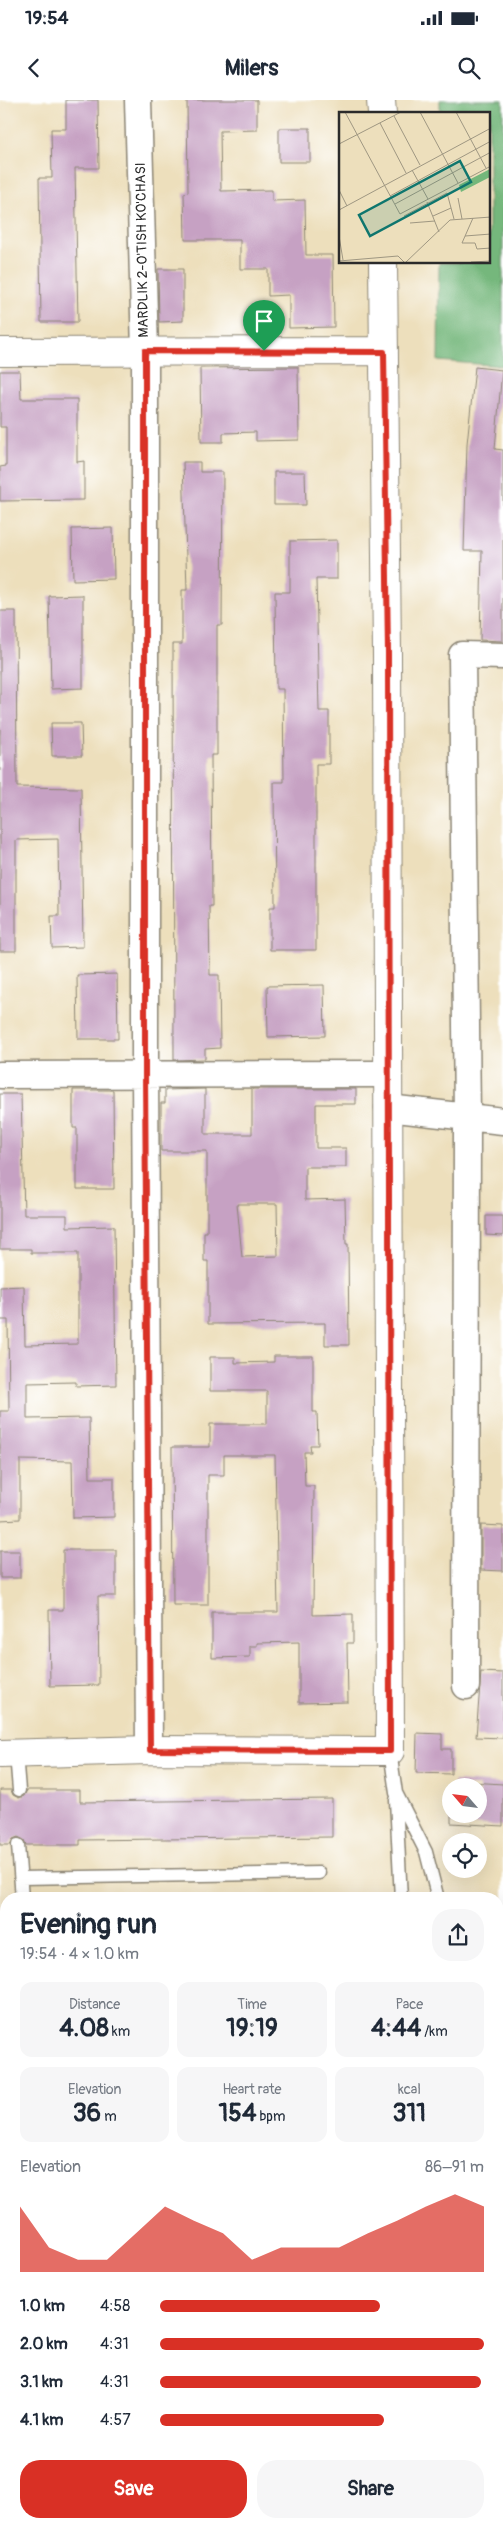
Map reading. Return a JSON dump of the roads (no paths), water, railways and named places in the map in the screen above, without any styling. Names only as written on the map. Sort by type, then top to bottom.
[{"type":"street","name":"MARDLIK 2-O'TISH KO'CHASI","points":[[138,100],[145,351],[145,1073],[150,1750]]},
{"type":"street","points":[[8,1754],[150,1750],[390,1751],[387,1074],[388,654],[383,264]]},
{"type":"street","points":[[0,352],[384,352]]},
{"type":"street","points":[[466,1686],[467,1117],[462,655],[503,656]]},
{"type":"street","points":[[0,1075],[145,1073],[387,1074]]},
{"type":"street","points":[[388,1108],[503,1121]]},
{"type":"lane","points":[[390,1751],[396,1793],[401,1892]]},
{"type":"lane","points":[[8,1754],[19,1790]]},
{"type":"lane","points":[[396,1793],[426,1852],[436,1892]]},
{"type":"lane","points":[[18,1845],[22,1892]]},
{"type":"lane","points":[[21,1878],[319,1873]]}]
